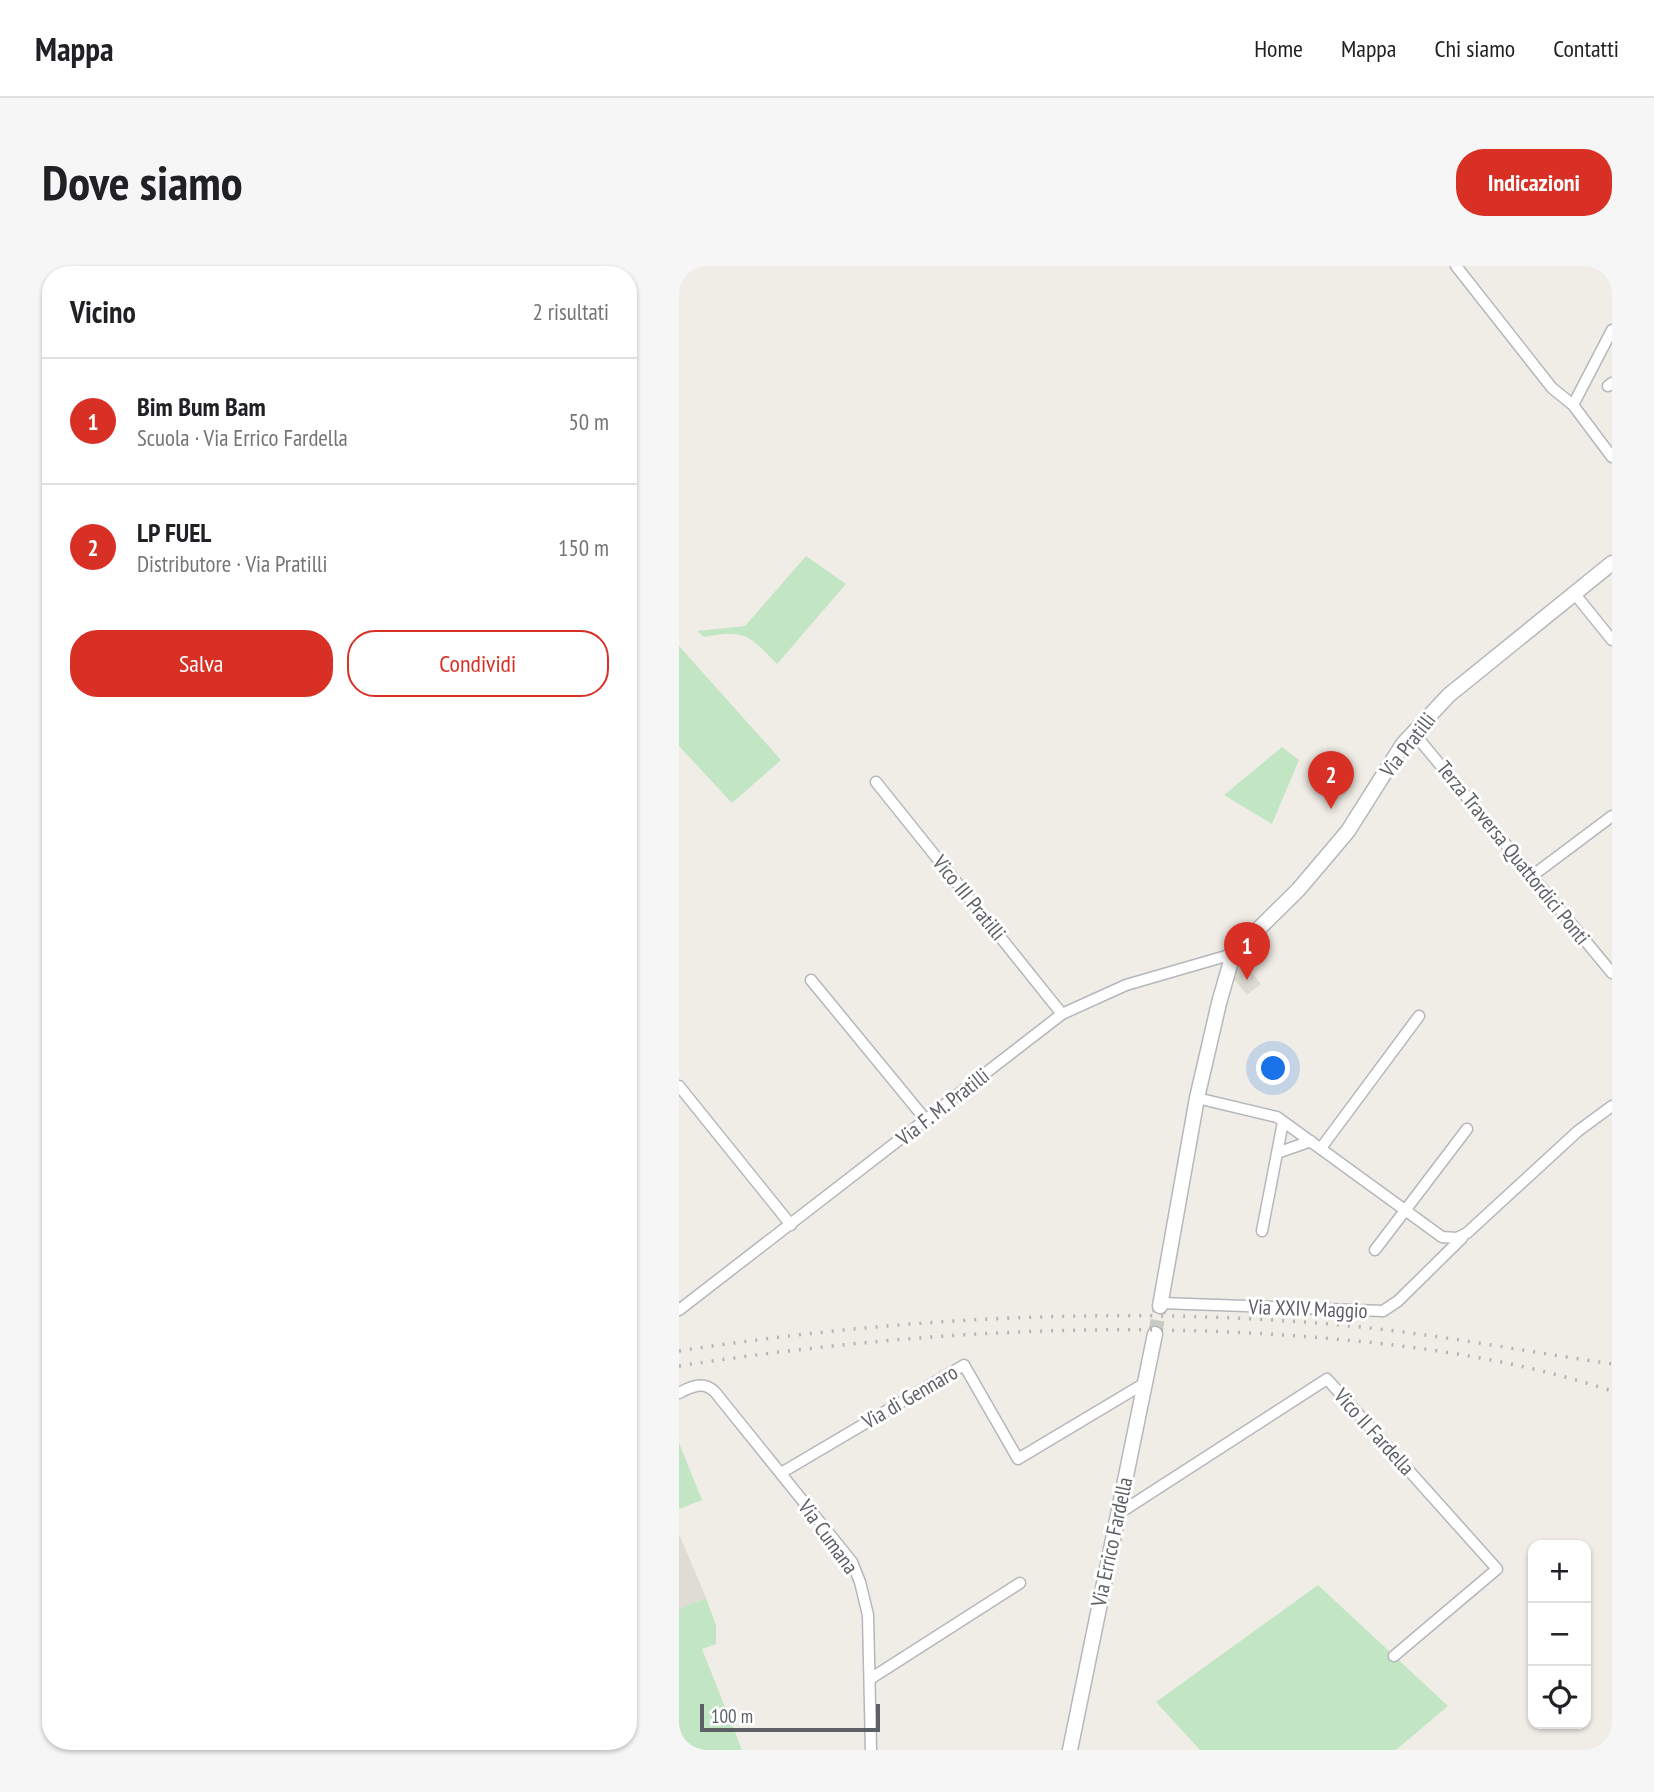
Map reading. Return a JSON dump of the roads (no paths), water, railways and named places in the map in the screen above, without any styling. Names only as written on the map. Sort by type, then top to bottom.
[{"type":"street","points":[[1455,266],[1552,388],[1573,405],[1612,457]]},
{"type":"street","points":[[1573,405],[1612,330]]},
{"type":"street","points":[[1602,349],[1612,357]]},
{"type":"street","name":"Via Pratilli","points":[[1233,954],[1298,890],[1348,831],[1413,732],[1450,695],[1612,563]]},
{"type":"street","points":[[1574,593],[1612,640]]},
{"type":"street","name":"Terza Traversa Quattordici Ponti","points":[[1413,732],[1612,974]]},
{"type":"street","name":"Vico III Pratilli","points":[[876,782],[1062,1014]]},
{"type":"street","points":[[1532,876],[1612,816]]},
{"type":"street","points":[[1161,1305],[1198,1098],[1233,954]]},
{"type":"street","name":"Via F. M. Pratilli","points":[[679,1310],[1062,1014],[1126,985],[1233,954]]},
{"type":"street","points":[[811,980],[926,1120]]},
{"type":"street","points":[[1277,1153],[1316,1144],[1419,1016]]},
{"type":"street","points":[[679,1086],[791,1225]]},
{"type":"street","points":[[1198,1098],[1277,1117],[1442,1237],[1457,1238],[1467,1233]]},
{"type":"street","name":"Via XXIV Maggio","points":[[1161,1305],[1383,1311],[1398,1301],[1578,1131],[1612,1107]]},
{"type":"street","points":[[1262,1231],[1283,1122]]},
{"type":"street","points":[[1375,1250],[1467,1129]]},
{"type":"street","name":"Via Errico Fardella","points":[[1075,1747],[1155,1334]]},
{"type":"street","name":"Via di Gennaro","points":[[781,1473],[964,1365],[1018,1459],[1145,1383]]},
{"type":"street","name":"Vico II Fardella","points":[[1118,1514],[1327,1379],[1497,1569],[1394,1656]]},
{"type":"street","name":"Via Cumana","points":[[679,1393],[691,1386],[710,1387],[852,1562],[868,1615],[871,1750]]},
{"type":"street","points":[[870,1679],[1020,1583]]},
{"type":"tunnel","points":[[1155,1334],[1160,1306]]},
{"type":"railway","points":[[679,1351],[840,1330],[922,1323],[1003,1318],[1166,1316],[1365,1327],[1612,1364]]},
{"type":"railway","points":[[679,1366],[836,1346],[994,1333],[1074,1330],[1232,1332],[1425,1349],[1538,1370],[1612,1391]]},
{"type":"place","name":"LP FUEL","points":[[1331,809]]},
{"type":"place","name":"Bim Bum Bam","points":[[1247,980]]}]
